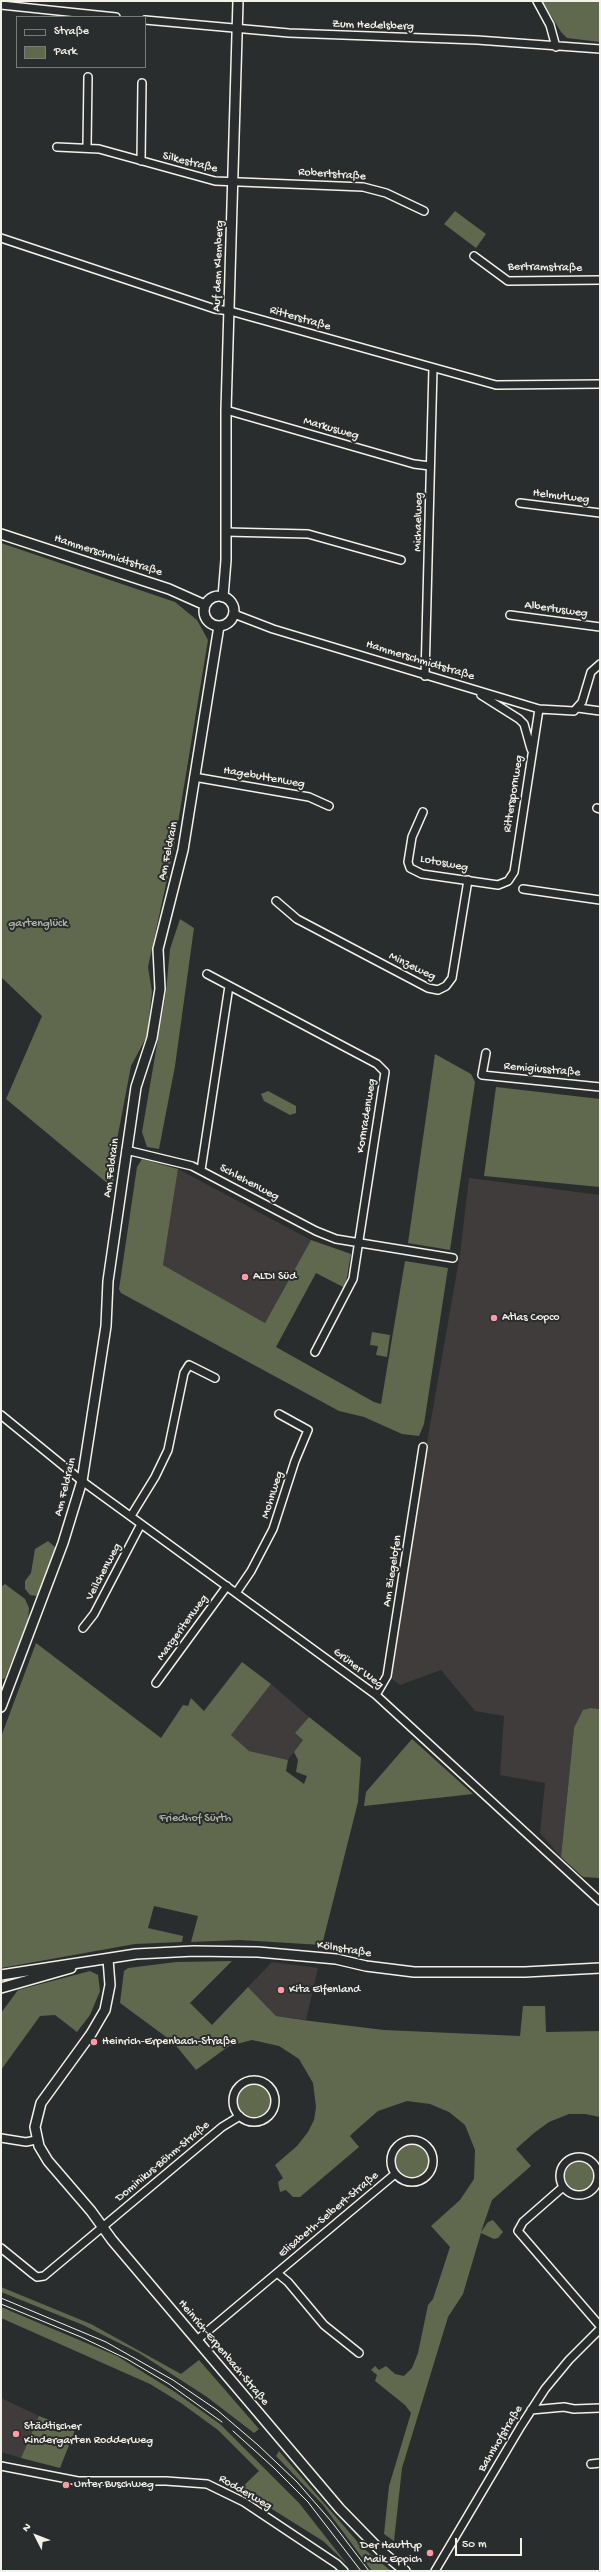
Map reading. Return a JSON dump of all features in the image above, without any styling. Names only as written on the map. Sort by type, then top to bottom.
[{"type":"street","name":"Auf dem Klemberg","points":[[223,596],[226,532],[226,410],[234,183],[238,1]]},
{"type":"street","points":[[537,1],[550,25],[556,47]]},
{"type":"street","points":[[1,5],[106,16]]},
{"type":"street","name":"Zum Hedelsberg","points":[[146,20],[238,30],[477,40],[556,47],[600,49]]},
{"type":"street","points":[[87,146],[88,77]]},
{"type":"street","points":[[141,161],[142,83]]},
{"type":"street","name":"Silkestraße","points":[[57,147],[87,146],[215,181],[234,183]]},
{"type":"street","name":"Robertstraße","points":[[234,183],[357,186],[386,193],[424,211]]},
{"type":"street","name":"Ritterstraße","points":[[1,238],[215,309],[230,311],[496,385],[600,384]]},
{"type":"street","name":"Bertramstraße","points":[[474,256],[508,281],[600,280]]},
{"type":"street","name":"Michaelweg","points":[[425,676],[433,368]]},
{"type":"street","name":"Markusweg","points":[[226,410],[414,464],[430,466]]},
{"type":"street","name":"Helmutweg","points":[[520,503],[600,513]]},
{"type":"street","points":[[226,532],[308,534],[401,560]]},
{"type":"street","name":"Hammerschmidtstraße","points":[[1,534],[169,589],[205,605]]},
{"type":"street","points":[[223,596],[233,605],[234,614],[228,624],[219,626],[212,625],[206,619],[205,605],[213,598],[223,596]]},
{"type":"street","name":"Hammerschmidtstraße","points":[[234,614],[273,629],[425,676],[539,709],[567,712],[578,708],[600,711]]},
{"type":"street","name":"Albertusweg","points":[[510,615],[600,627]]},
{"type":"street","name":"Am Feldrain","points":[[1,1707],[62,1543],[82,1481],[106,1326],[108,1281],[136,1086],[152,1038],[160,989],[158,949],[183,850],[219,626]]},
{"type":"street","points":[[578,708],[582,702],[588,678],[600,664]]},
{"type":"street","points":[[476,691],[513,714],[524,724],[532,751]]},
{"type":"street","name":"Ritterspornweg","points":[[508,881],[514,872],[539,709]]},
{"type":"street","name":"Hagebuttenweg","points":[[194,777],[309,797],[329,806]]},
{"type":"street","name":"Lotosweg","points":[[423,812],[412,837],[408,862],[410,868],[422,874],[498,885],[508,881]]},
{"type":"street","name":"Minzeweg","points":[[276,901],[297,919],[428,988],[438,990],[446,986],[452,978],[468,880]]},
{"type":"street","points":[[523,889],[600,900]]},
{"type":"street","name":"Kornradenweg","points":[[207,974],[384,1069],[384,1078],[358,1244]]},
{"type":"street","points":[[201,1170],[229,986]]},
{"type":"street","name":"Remigiusstraße","points":[[486,1053],[482,1074],[600,1087]]},
{"type":"street","name":"Schlehenweg","points":[[126,1150],[172,1159],[201,1170],[316,1231],[358,1244],[453,1258]]},
{"type":"street","points":[[315,1352],[353,1279],[358,1244]]},
{"type":"street","points":[[131,1516],[155,1477],[168,1450],[184,1373],[189,1365],[215,1378]]},
{"type":"street","name":"Grüner Weg","points":[[1,1414],[82,1481],[376,1695],[600,1901]]},
{"type":"street","name":"Mohnweg","points":[[236,1593],[251,1571],[273,1528],[295,1461],[308,1430],[279,1414]]},
{"type":"street","name":"Am Ziegelofen","points":[[376,1695],[387,1676],[423,1446]]},
{"type":"street","name":"Veilchenweg","points":[[84,1628],[94,1614],[141,1524]]},
{"type":"street","name":"Margeritenweg","points":[[156,1683],[227,1586]]},
{"type":"street","name":"Kölnstraße","points":[[1,1975],[108,1959],[185,1951],[244,1951],[336,1960],[366,1966],[414,1972],[525,1972],[600,1968]]},
{"type":"street","points":[[1,2138],[26,2142],[36,2140],[35,2127],[41,2103],[91,2034],[105,2010],[110,1985],[108,1959]]},
{"type":"street","name":"Kölnstraße","points":[[1,1988],[85,1963]]},
{"type":"street","points":[[255,2080],[270,2087],[275,2102],[269,2116],[254,2122],[240,2116],[233,2101],[240,2086],[255,2080]]},
{"type":"street","name":"Dominikus-Böhm-Straße","points":[[1,2248],[37,2277],[44,2276],[222,2127],[240,2116]]},
{"type":"street","name":"Heinrich-Erpenbach-Straße","points":[[36,2140],[48,2161],[103,2228],[340,2509],[375,2546],[405,2571]]},
{"type":"street","name":"Elisabeth-Selbert-Straße","points":[[416,2140],[430,2150],[433,2167],[422,2180],[406,2182],[395,2174],[391,2159],[399,2144],[416,2140]]},
{"type":"street","points":[[583,2157],[596,2167],[596,2184],[589,2192],[578,2195],[563,2186],[561,2170],[567,2161],[583,2157]]},
{"type":"street","name":"Elisabeth-Selbert-Straße","points":[[197,2340],[395,2174]]},
{"type":"street","points":[[563,2186],[523,2222],[518,2231],[600,2326]]},
{"type":"street","name":"Elisabeth-Selbert-Straße","points":[[277,2272],[288,2282],[324,2325],[359,2353]]},
{"type":"street","name":"Bahnhofstraße","points":[[436,2571],[531,2410],[569,2360],[600,2330]]},
{"type":"street","points":[[531,2410],[564,2407],[574,2409],[600,2408]]},
{"type":"street","points":[[591,2464],[600,2463]]},
{"type":"street","name":"Rodderweg","points":[[1,2466],[78,2481],[166,2481],[207,2484],[244,2502],[344,2571]]},
{"type":"shaded area","points":[[178,1169],[311,1240],[265,1323],[163,1265]]},
{"type":"shaded area","points":[[469,1178],[600,1195],[600,1709],[591,1708],[574,1728],[561,1857],[540,1833],[545,1783],[500,1775],[504,1716],[475,1711],[441,1670],[400,1685],[391,1678],[425,1454],[460,1254]]},
{"type":"shaded area","points":[[271,1684],[309,1717],[295,1733],[303,1740],[288,1760],[249,1751],[231,1735]]},
{"type":"shaded area","name":"Kita Elfenland","points":[[272,1962],[318,1968],[306,2020],[276,2016],[248,1987]]},
{"type":"shaded area","name":"Städtischer Kindergarten Rodderweg","points":[[1,2398],[39,2416],[21,2458],[1,2452]]},
{"type":"green space","points":[[542,1],[600,1],[600,42],[567,38],[561,32]]},
{"type":"green space","points":[[455,211],[486,234],[476,248],[444,224]]},
{"type":"green space","name":"gartenglück","points":[[1,543],[175,602],[197,620],[208,640],[174,847],[148,967],[152,992],[147,1036],[131,1066],[117,1140],[113,1188],[6,1099],[42,1016],[1,977]]},
{"type":"green space","points":[[180,919],[194,928],[175,1066],[159,1149],[147,1147],[142,1132],[166,992],[170,949]]},
{"type":"green space","points":[[435,1054],[471,1074],[475,1082],[450,1250],[408,1243]]},
{"type":"green space","points":[[496,1087],[600,1099],[600,1187],[484,1176]]},
{"type":"green space","points":[[268,1091],[296,1106],[296,1113],[290,1115],[264,1101],[261,1094]]},
{"type":"green space","points":[[142,1159],[178,1169],[163,1265],[265,1323],[311,1240],[351,1254],[345,1288],[316,1273],[276,1347],[374,1402],[381,1404],[405,1261],[448,1268],[424,1424],[419,1436],[402,1434],[364,1417],[339,1411],[121,1293],[119,1289],[137,1167]]},
{"type":"green space","points":[[372,1332],[390,1335],[387,1357],[376,1355],[378,1346],[370,1345]]},
{"type":"green space","points":[[48,1541],[56,1548],[39,1593],[36,1596],[30,1595],[25,1589],[25,1581],[31,1573],[35,1549]]},
{"type":"green space","points":[[5,1584],[25,1599],[29,1608],[28,1621],[5,1678],[1,1680],[1,1587]]},
{"type":"green space","name":"Friedhof Sürth","points":[[36,1643],[161,1738],[183,1705],[188,1706],[191,1698],[204,1711],[242,1662],[271,1684],[231,1735],[249,1751],[288,1760],[286,1771],[304,1784],[307,1776],[296,1772],[298,1760],[294,1752],[303,1740],[295,1733],[309,1717],[361,1758],[358,1802],[322,1945],[240,1940],[191,1942],[198,1916],[154,1906],[148,1928],[183,1936],[182,1942],[135,1944],[1,1968],[1,1737]]},
{"type":"green space","points":[[591,1708],[600,1709],[600,1878],[583,1877],[561,1857],[574,1728],[583,1710]]},
{"type":"green space","points":[[412,1739],[473,1794],[364,1806],[366,1792]]},
{"type":"green space","points":[[232,1961],[190,2003],[212,2025],[248,1987],[276,2016],[310,2021],[384,2030],[520,2036],[523,2006],[545,2006],[546,2032],[600,2031],[600,2117],[585,2114],[569,2114],[549,2122],[534,2133],[516,2149],[531,2166],[492,2200],[481,2232],[488,2222],[493,2220],[503,2232],[498,2238],[494,2239],[481,2233],[463,2294],[448,2317],[402,2468],[394,2541],[384,2534],[389,2486],[411,2413],[405,2405],[375,2381],[377,2375],[371,2370],[375,2366],[379,2370],[386,2366],[395,2374],[404,2376],[412,2368],[418,2353],[428,2305],[433,2299],[450,2247],[431,2226],[460,2200],[474,2179],[475,2150],[465,2125],[449,2112],[430,2104],[407,2101],[378,2111],[354,2132],[350,2136],[359,2147],[300,2197],[293,2197],[286,2190],[280,2192],[278,2182],[283,2178],[275,2165],[297,2146],[308,2132],[314,2120],[316,2107],[313,2083],[299,2059],[279,2046],[252,2040],[229,2046],[196,2070],[173,2042],[120,2003],[124,1971],[128,1968],[176,1962]]},
{"type":"green space","points":[[90,1971],[98,1975],[100,1991],[90,2015],[77,2032],[55,2015],[40,2016],[1,2070],[1,2013],[18,1990]]},
{"type":"green space","points":[[251,2083],[257,2083],[266,2088],[270,2094],[270,2106],[266,2112],[257,2117],[251,2117],[242,2112],[237,2103],[237,2097],[242,2088]]},
{"type":"green space","points":[[415,2144],[425,2149],[429,2155],[429,2169],[425,2175],[419,2179],[409,2180],[399,2175],[395,2169],[394,2159],[399,2149],[405,2145]]},
{"type":"green space","points":[[579,2162],[589,2166],[593,2176],[589,2186],[579,2190],[569,2186],[565,2176],[569,2166]]},
{"type":"green space","points":[[1,2287],[91,2324],[181,2374],[199,2360],[259,2429],[254,2433],[207,2397],[139,2353],[83,2325],[1,2292]]},
{"type":"green space","points":[[1,2307],[117,2356],[175,2392],[220,2424],[299,2503],[347,2564],[323,2541],[240,2489],[259,2471],[218,2430],[181,2403],[150,2384],[1,2318]]},
{"type":"green space","points":[[39,2416],[75,2430],[60,2468],[21,2458]]},
{"type":"green space","points":[[279,2451],[362,2547],[391,2571],[372,2571],[323,2505],[276,2456]]},
{"type":"tram line","points":[[1,2298],[106,2342],[173,2380],[217,2410],[258,2445],[297,2482],[331,2521],[369,2571]]},
{"type":"tram line","points":[[1,2304],[81,2337],[127,2359],[169,2384],[222,2422]]},
{"type":"tram line","points":[[233,2431],[274,2468],[308,2502],[361,2571]]},
{"type":"place","name":"ALDI Süd","points":[[245,1277]]},
{"type":"place","name":"Atlas Copco","points":[[494,1318]]},
{"type":"place","name":"Kita Elfenland","points":[[281,1990]]},
{"type":"place","name":"Heinrich-Erpenbach-Straße","points":[[94,2042]]},
{"type":"place","name":"Städtischer Kindergarten Rodderweg","points":[[16,2434]]},
{"type":"place","name":"Unter Buschweg","points":[[66,2485]]},
{"type":"place","name":"Der Hauttyp Maik Eppich","points":[[430,2553]]}]
